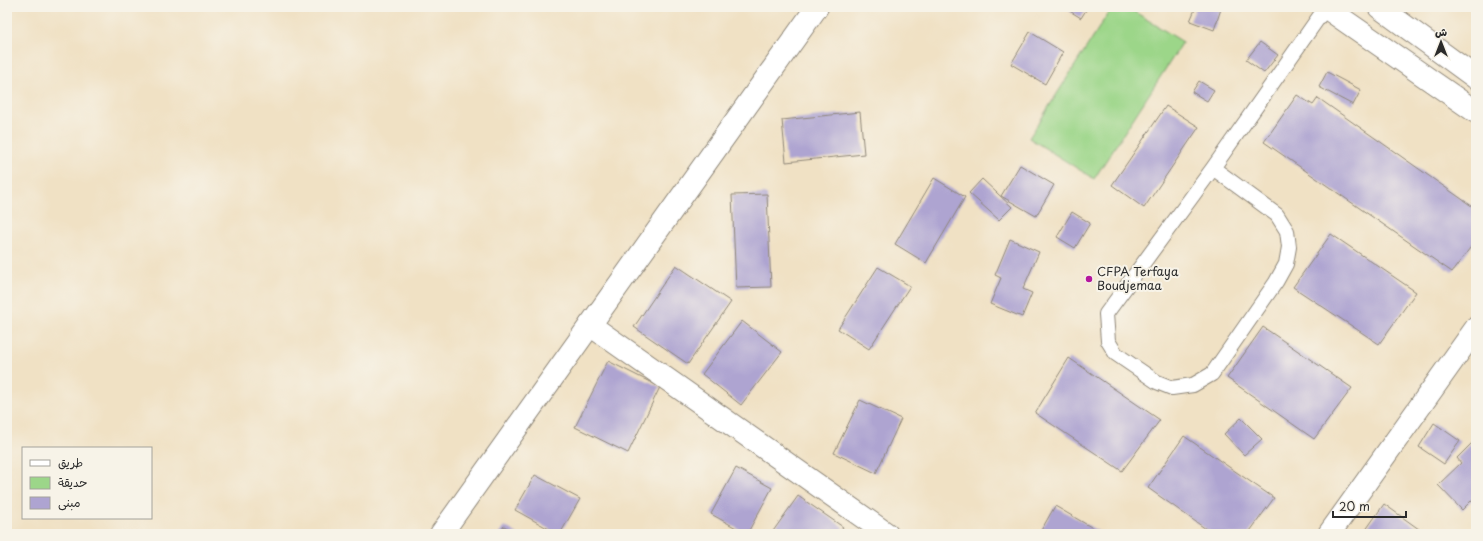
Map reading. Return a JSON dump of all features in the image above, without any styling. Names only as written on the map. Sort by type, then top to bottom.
[{"type":"main road","points":[[441,534],[817,7]]},
{"type":"main road","points":[[1326,7],[1476,112]]},
{"type":"main road","points":[[1379,7],[1476,78]]},
{"type":"main road","points":[[590,324],[887,534]]},
{"type":"main road","points":[[1329,534],[1476,328]]},
{"type":"lane","points":[[1213,168],[1277,216],[1287,231],[1289,247],[1286,264],[1276,282],[1212,374],[1193,385],[1172,388],[1157,382],[1116,354],[1108,341],[1106,314],[1213,168],[1326,7]]},
{"type":"green space","points":[[1112,7],[1127,7],[1183,42],[1094,179],[1029,138]]},
{"type":"building","points":[[1063,7],[1088,7],[1081,18]]},
{"type":"building","points":[[1196,7],[1216,7],[1221,9],[1214,30],[1190,21]]},
{"type":"building","points":[[1030,32],[1063,52],[1045,84],[1011,64]]},
{"type":"building","points":[[1260,42],[1278,55],[1264,73],[1246,60]]},
{"type":"building","points":[[1327,72],[1361,90],[1353,105],[1319,87]]},
{"type":"building","points":[[1199,81],[1214,90],[1207,101],[1192,92]]},
{"type":"building","points":[[1297,95],[1313,105],[1318,98],[1476,209],[1476,240],[1452,272],[1264,142]]},
{"type":"building","points":[[1166,106],[1199,127],[1144,208],[1112,185]]},
{"type":"building","points":[[860,112],[864,154],[786,162],[782,120]]},
{"type":"building","points":[[1020,165],[1054,185],[1036,216],[1001,196]]},
{"type":"building","points":[[934,178],[965,197],[926,263],[895,244]]},
{"type":"building","points":[[982,179],[1012,207],[999,220],[969,193]]},
{"type":"building","points":[[767,194],[771,287],[736,288],[732,195]]},
{"type":"building","points":[[1072,212],[1090,223],[1075,248],[1057,237]]},
{"type":"building","points":[[1331,234],[1416,292],[1379,344],[1293,287]]},
{"type":"building","points":[[1010,239],[1039,252],[1023,289],[1032,293],[1022,317],[990,304],[1001,278],[995,275]]},
{"type":"building","points":[[676,265],[731,302],[688,364],[634,327]]},
{"type":"building","points":[[878,267],[910,286],[869,349],[838,329]]},
{"type":"building","points":[[742,321],[782,352],[741,405],[702,374]]},
{"type":"building","points":[[1263,327],[1352,388],[1314,439],[1227,378]]},
{"type":"building","points":[[1069,358],[1160,420],[1122,471],[1035,413]]},
{"type":"building","points":[[608,361],[660,387],[628,453],[575,427]]},
{"type":"building","points":[[860,400],[901,419],[876,473],[834,453]]},
{"type":"building","points":[[1241,418],[1262,439],[1244,455],[1224,434]]},
{"type":"building","points":[[1434,423],[1460,441],[1444,464],[1419,447]]},
{"type":"building","points":[[1184,436],[1274,498],[1248,534],[1213,534],[1148,488]]},
{"type":"building","points":[[1474,441],[1476,444],[1476,496],[1462,510],[1438,485],[1461,463],[1457,458]]},
{"type":"building","points":[[736,468],[772,488],[747,534],[711,514]]},
{"type":"building","points":[[535,475],[580,499],[560,534],[515,510]]},
{"type":"building","points":[[798,496],[843,527],[838,534],[771,534]]},
{"type":"building","points":[[1384,504],[1423,532],[1422,534],[1363,534]]},
{"type":"building","points":[[1055,506],[1103,534],[1039,534]]},
{"type":"building","points":[[504,526],[518,534],[499,534]]},
{"type":"place","name":"CFPA Terfaya Boudjemaa","points":[[1089,279]]}]
